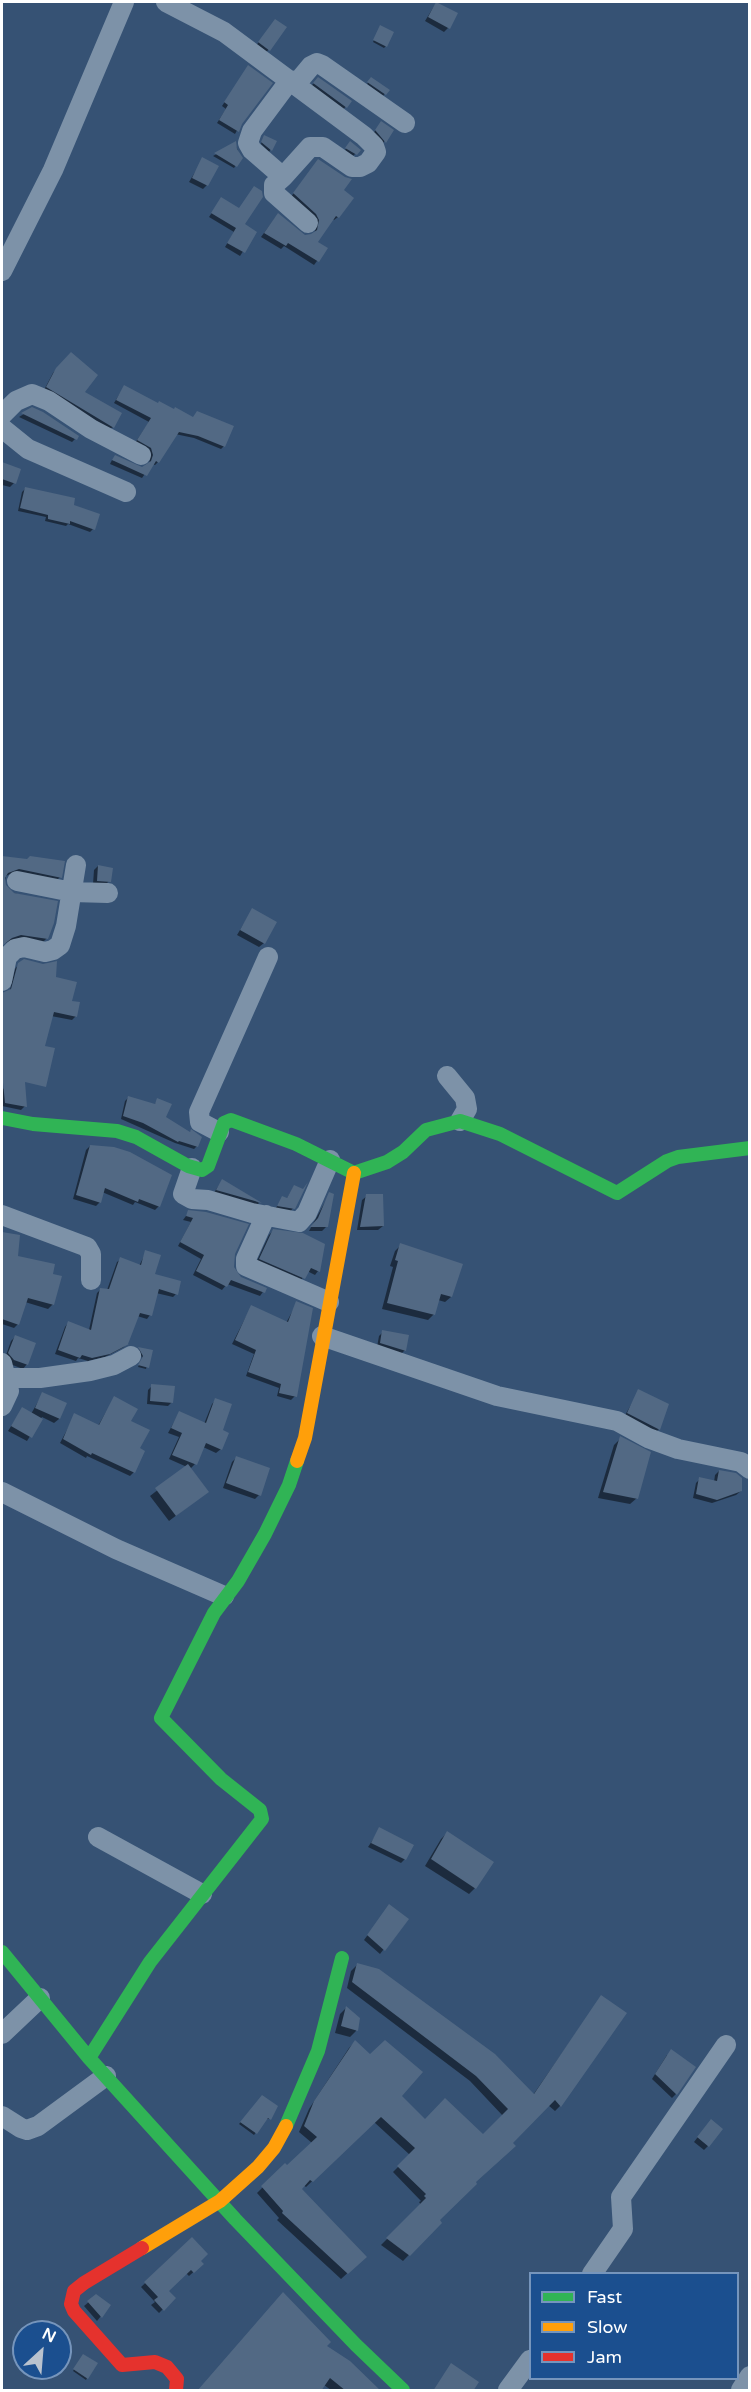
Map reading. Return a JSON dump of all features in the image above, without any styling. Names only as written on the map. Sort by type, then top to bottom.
[{"type":"street","points":[[2,271],[53,170],[124,2]]},
{"type":"street","points":[[166,2],[225,33],[293,82],[374,146],[376,152],[368,163],[360,167],[352,166],[323,147],[310,147],[274,185],[274,193],[308,223]]},
{"type":"street","points":[[283,177],[252,150],[248,142],[252,130],[293,82],[316,63],[405,123]]},
{"type":"street","points":[[2,415],[16,401],[32,394],[50,401],[91,429],[141,454]]},
{"type":"street","points":[[2,428],[28,449],[126,492]]},
{"type":"street","points":[[2,981],[7,957],[15,949],[24,947],[45,951],[53,950],[60,945],[76,865]]},
{"type":"street","points":[[17,881],[72,892],[108,893]]},
{"type":"street","points":[[219,1132],[200,1122],[200,1112],[268,957]]},
{"type":"street","points":[[447,1076],[465,1098],[467,1109],[460,1121]]},
{"type":"street","points":[[2,1118],[33,1124],[117,1131],[136,1137],[192,1168],[202,1170],[208,1166],[219,1132],[227,1121],[239,1122],[330,1160],[354,1173],[387,1162],[403,1152],[426,1130],[460,1121],[500,1134],[614,1192],[620,1192],[667,1161],[678,1157],[750,1148]]},
{"type":"street","points":[[192,1168],[183,1194],[192,1199],[208,1200],[252,1213],[299,1222],[307,1213],[330,1160]]},
{"type":"street","points":[[89,2058],[150,1962],[262,1819],[260,1810],[221,1779],[161,1718],[214,1613],[224,1596],[238,1581],[266,1534],[290,1485],[305,1438],[322,1336],[354,1173]]},
{"type":"street","points":[[2,1215],[87,1247],[91,1254],[91,1280]]},
{"type":"street","points":[[266,1215],[246,1259],[246,1266],[329,1302]]},
{"type":"street","points":[[322,1336],[497,1396],[617,1421],[648,1438],[678,1449],[741,1462],[750,1469]]},
{"type":"street","points":[[2,1406],[9,1391],[4,1370],[40,1378],[90,1371],[114,1365],[130,1356]]},
{"type":"street","points":[[2,1492],[116,1549],[224,1596]]},
{"type":"street","points":[[98,1837],[202,1894]]},
{"type":"street","points":[[2,1952],[89,2058],[220,2201],[356,2345],[402,2390]]},
{"type":"street","points":[[176,2391],[177,2379],[167,2367],[155,2362],[122,2365],[74,2311],[71,2297],[74,2290],[84,2283],[220,2201],[258,2167],[283,2134],[318,2051],[342,1958]]},
{"type":"street","points":[[2,2034],[40,1998]]},
{"type":"street","points":[[593,2272],[623,2229],[621,2197],[726,2045]]},
{"type":"street","points":[[2,2116],[27,2130],[38,2126],[106,2076]]},
{"type":"street","points":[[508,2391],[529,2363]]},
{"type":"street","points":[[741,2391],[750,2376]]},
{"type":"building","points":[[436,2],[458,13],[450,29],[428,17]]},
{"type":"building","points":[[275,19],[287,27],[270,51],[258,42]]},
{"type":"building","points":[[380,25],[394,32],[387,47],[373,40]]},
{"type":"building","points":[[248,65],[273,83],[242,124],[239,132],[219,120],[228,105],[224,102]]},
{"type":"building","points":[[318,77],[352,101],[347,108],[313,83]]},
{"type":"building","points":[[371,77],[390,90],[386,95],[367,82]]},
{"type":"building","points":[[381,121],[394,130],[386,143],[375,130]]},
{"type":"building","points":[[264,135],[277,141],[272,151],[261,142]]},
{"type":"building","points":[[236,141],[237,149],[243,158],[237,167],[214,153]]},
{"type":"building","points":[[350,141],[361,150],[357,155],[345,148]]},
{"type":"building","points":[[202,157],[219,166],[208,186],[192,178]]},
{"type":"building","points":[[318,159],[345,177],[352,179],[344,190],[354,198],[339,218],[336,216],[318,242],[328,248],[319,262],[288,243],[286,246],[264,233],[278,213],[305,235],[317,230],[319,220],[316,214],[293,193]]},
{"type":"building","points":[[254,186],[262,191],[263,197],[245,224],[257,232],[245,253],[227,243],[236,228],[211,213],[221,197],[239,208]]},
{"type":"building","points":[[71,352],[98,375],[85,392],[122,413],[114,428],[46,387],[56,368]]},
{"type":"building","points":[[124,385],[158,403],[159,401],[174,409],[175,407],[193,417],[197,411],[234,426],[225,447],[198,436],[179,432],[159,463],[156,461],[147,476],[112,460],[115,455],[142,467],[151,461],[153,455],[151,448],[137,440],[151,418],[116,400]]},
{"type":"building","points":[[32,407],[79,436],[77,440],[21,413]]},
{"type":"building","points":[[2,462],[21,469],[16,484],[2,479]]},
{"type":"building","points":[[25,487],[75,498],[74,505],[100,514],[95,530],[70,521],[70,524],[48,519],[48,515],[20,508]]},
{"type":"building","points":[[2,856],[27,859],[30,856],[65,861],[62,878],[19,869],[8,873],[5,878],[6,885],[14,893],[58,901],[48,939],[21,935],[12,938],[2,946]]},
{"type":"building","points":[[98,865],[113,868],[111,882],[97,881]]},
{"type":"building","points":[[252,908],[277,922],[265,944],[240,930]]},
{"type":"building","points":[[24,959],[43,964],[57,961],[56,977],[77,982],[72,1001],[80,1002],[77,1017],[54,1012],[45,1046],[55,1048],[46,1087],[25,1082],[27,1107],[5,1103],[2,1072],[2,993],[11,989],[18,963]]},
{"type":"building","points":[[128,1096],[155,1104],[157,1098],[172,1104],[166,1117],[202,1137],[198,1147],[178,1142],[143,1123],[123,1116]]},
{"type":"building","points":[[90,1145],[114,1147],[130,1152],[172,1175],[160,1207],[139,1199],[138,1202],[105,1188],[101,1203],[76,1195]]},
{"type":"building","points":[[222,1179],[262,1203],[216,1190]]},
{"type":"building","points":[[308,1182],[295,1209],[277,1206],[282,1196],[287,1198],[294,1185],[303,1189]]},
{"type":"building","points":[[329,1192],[334,1194],[328,1227],[310,1227],[318,1218]]},
{"type":"building","points":[[366,1194],[383,1194],[384,1226],[360,1227]]},
{"type":"building","points":[[188,1210],[206,1212],[249,1224],[235,1254],[234,1267],[241,1277],[267,1288],[265,1293],[231,1280],[227,1287],[196,1271],[204,1255],[180,1242],[193,1218],[186,1216]]},
{"type":"building","points":[[273,1229],[303,1233],[325,1244],[320,1272],[311,1268],[305,1279],[259,1259]]},
{"type":"building","points":[[2,1232],[20,1235],[18,1256],[55,1264],[53,1274],[62,1276],[54,1305],[28,1298],[19,1325],[2,1319]]},
{"type":"building","points":[[400,1243],[463,1264],[452,1297],[441,1294],[435,1315],[387,1303],[398,1261],[395,1260]]},
{"type":"building","points":[[145,1250],[161,1255],[155,1274],[181,1281],[178,1295],[159,1289],[152,1316],[140,1313],[129,1344],[110,1354],[92,1358],[82,1355],[80,1358],[58,1350],[68,1321],[91,1330],[100,1288],[109,1289],[120,1257],[141,1265]]},
{"type":"building","points":[[296,1301],[313,1308],[297,1397],[279,1393],[281,1384],[248,1372],[256,1350],[235,1340],[251,1305],[288,1322]]},
{"type":"building","points":[[382,1330],[409,1335],[406,1351],[380,1343]]},
{"type":"building","points":[[15,1335],[36,1343],[28,1365],[14,1360],[8,1353]]},
{"type":"building","points":[[138,1347],[153,1350],[149,1368],[138,1365],[143,1356]]},
{"type":"building","points":[[151,1384],[175,1386],[173,1403],[150,1401]]},
{"type":"building","points":[[638,1389],[669,1404],[660,1430],[627,1413]]},
{"type":"building","points":[[42,1392],[67,1403],[60,1419],[35,1408]]},
{"type":"building","points":[[114,1396],[138,1409],[131,1421],[150,1430],[140,1448],[145,1451],[135,1473],[92,1453],[91,1455],[63,1439],[74,1413],[99,1425]]},
{"type":"building","points":[[215,1398],[232,1404],[223,1430],[229,1433],[222,1450],[206,1443],[197,1465],[172,1455],[182,1433],[171,1428],[179,1411],[206,1423]]},
{"type":"building","points":[[22,1407],[43,1419],[32,1438],[11,1426]]},
{"type":"building","points":[[620,1436],[651,1452],[638,1499],[603,1492]]},
{"type":"building","points":[[236,1456],[270,1468],[261,1496],[226,1483]]},
{"type":"building","points":[[188,1464],[209,1492],[176,1516],[155,1488]]},
{"type":"building","points":[[719,1470],[736,1473],[742,1478],[742,1491],[717,1500],[696,1494],[699,1477],[717,1481]]},
{"type":"building","points":[[379,1827],[414,1845],[406,1860],[371,1843]]},
{"type":"building","points":[[447,1831],[494,1862],[476,1889],[431,1859]]},
{"type":"building","points":[[389,1904],[409,1919],[385,1951],[367,1935]]},
{"type":"building","points":[[357,1963],[379,1969],[495,2054],[534,2094],[601,1995],[627,2013],[561,2107],[555,2100],[513,2143],[516,2146],[476,2182],[477,2184],[440,2220],[442,2223],[410,2256],[386,2238],[426,2198],[424,2196],[426,2194],[397,2166],[415,2148],[381,2117],[313,2182],[310,2180],[302,2189],[367,2257],[348,2274],[282,2213],[283,2211],[261,2186],[317,2137],[304,2126],[314,2101],[355,2040],[370,2054],[385,2040],[423,2072],[402,2096],[425,2119],[445,2098],[483,2134],[508,2109],[476,2076],[352,1982]]},
{"type":"building","points":[[346,2006],[360,2018],[358,2031],[341,2026]]},
{"type":"building","points":[[671,2049],[696,2067],[677,2095],[655,2074]]},
{"type":"building","points":[[262,2095],[278,2106],[271,2120],[268,2118],[257,2134],[240,2122]]},
{"type":"building","points":[[711,2119],[723,2129],[709,2147],[697,2137]]},
{"type":"building","points":[[192,2237],[208,2254],[201,2261],[204,2264],[194,2273],[191,2270],[169,2291],[176,2298],[164,2311],[154,2300],[158,2297],[144,2282]]},
{"type":"building","points":[[283,2292],[331,2342],[327,2346],[350,2361],[381,2391],[346,2391],[330,2378],[321,2391],[197,2391]]},
{"type":"building","points":[[96,2294],[111,2305],[102,2318],[87,2301]]},
{"type":"building","points":[[83,2354],[98,2363],[88,2379],[73,2369]]},
{"type":"building","points":[[451,2363],[479,2382],[473,2391],[433,2391]]},
{"type":"traffic: fast","points":[[2,1118],[33,1124],[117,1131],[136,1137],[188,1166],[202,1170],[208,1166],[224,1123],[231,1120],[296,1144],[354,1173],[387,1162],[403,1152],[426,1130],[460,1121],[500,1134],[617,1193],[667,1161],[678,1157],[750,1148]]},
{"type":"traffic: fast","points":[[89,2058],[150,1962],[262,1819],[260,1810],[221,1779],[161,1718],[214,1613],[238,1581],[265,1534],[289,1485],[297,1461]]},
{"type":"traffic: fast","points":[[2,1952],[89,2058],[235,2219],[356,2345],[403,2390]]},
{"type":"traffic: fast","points":[[286,2126],[318,2051],[342,1958]]},
{"type":"traffic: slow","points":[[297,1461],[305,1438],[354,1173]]},
{"type":"traffic: slow","points":[[142,2248],[220,2201],[258,2167],[274,2148],[286,2126]]},
{"type":"traffic: jam","points":[[142,2248],[84,2283],[74,2291],[71,2304],[74,2311],[122,2365],[155,2362],[167,2367],[177,2379],[176,2390]]}]
